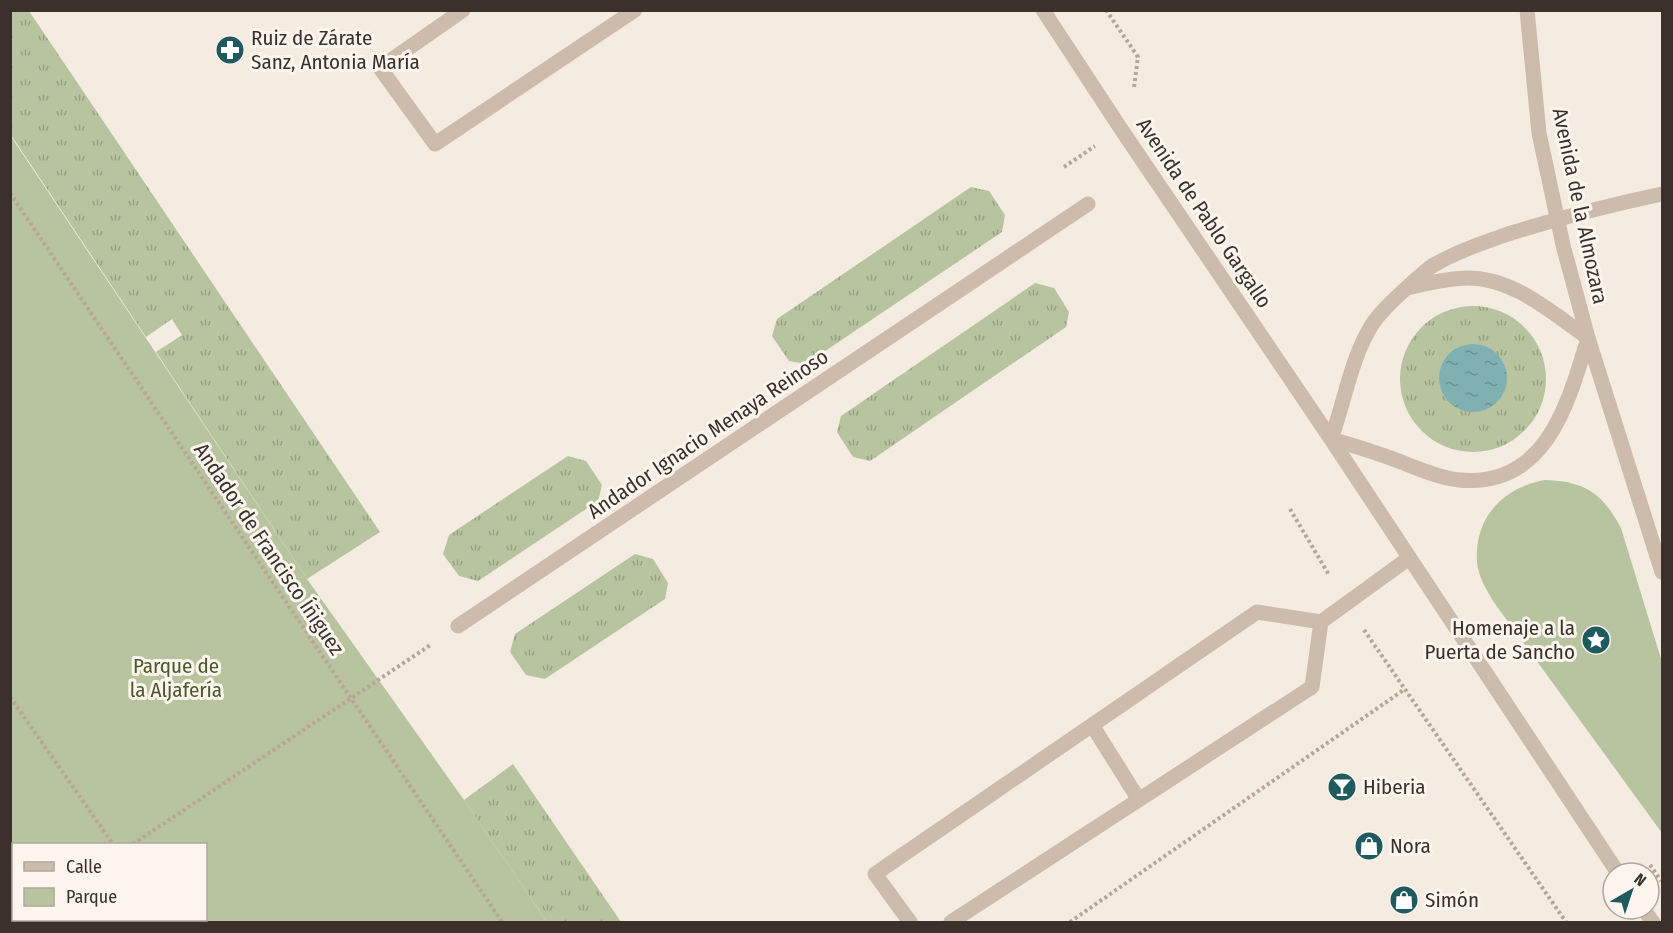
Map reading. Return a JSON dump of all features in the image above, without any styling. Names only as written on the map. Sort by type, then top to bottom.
[{"type":"street","points":[[463,10],[381,68],[435,144],[635,10]]},
{"type":"street","name":"Avenida de Pablo Gargallo","points":[[1043,10],[1610,861]]},
{"type":"street","name":"Avenida de la Almozara","points":[[1527,10],[1539,133],[1557,218],[1588,338],[1662,568]]},
{"type":"street","points":[[1407,288],[1468,278],[1494,282],[1526,294],[1588,338],[1558,424],[1544,446],[1524,464],[1504,474],[1481,479],[1459,480],[1434,474],[1331,439],[1351,374],[1374,322],[1387,306],[1407,288],[1431,267],[1456,254],[1557,218],[1662,194]]},
{"type":"street","name":"Andador Ignacio Menaya Reinoso","points":[[458,626],[1088,204]]},
{"type":"street","points":[[910,922],[875,874],[1257,612],[1321,622],[1409,558]]},
{"type":"street","points":[[951,922],[1312,687],[1321,622]]},
{"type":"street","points":[[1092,725],[1139,800]]},
{"type":"path","points":[[1106,10],[1137,57],[1136,69]]},
{"type":"path","name":"Andador de Francisco Íñiguez","points":[[10,193],[502,922]]},
{"type":"path","points":[[134,843],[458,626]]},
{"type":"path","points":[[1070,922],[1405,689],[1566,922]]},
{"type":"path","points":[[10,697],[112,843]]},
{"type":"green space","points":[[10,11],[29,11],[380,532],[307,579],[156,352],[182,335],[172,319],[146,337],[11,135]]},
{"type":"green space","name":"Parque de la Aljafería","points":[[10,135],[307,579],[464,800],[547,922],[11,922]]},
{"type":"green space","points":[[971,187],[989,191],[1005,215],[1002,232],[806,364],[789,361],[772,336],[777,319]]},
{"type":"green space","points":[[1035,283],[1054,288],[1069,312],[1066,327],[870,461],[853,457],[837,432],[841,416]]},
{"type":"green space","points":[[1473,306],[1487,307],[1501,312],[1514,318],[1525,327],[1534,338],[1540,351],[1545,365],[1545,393],[1540,407],[1534,420],[1525,431],[1514,440],[1501,446],[1487,451],[1473,452],[1459,451],[1445,446],[1432,440],[1421,431],[1412,420],[1406,407],[1401,393],[1400,379],[1401,365],[1406,351],[1412,338],[1421,327],[1432,318],[1445,312],[1459,307]]},
{"type":"green space","points":[[568,456],[586,461],[602,485],[598,501],[478,581],[459,576],[443,554],[449,535]]},
{"type":"green space","points":[[1545,480],[1571,483],[1591,492],[1607,506],[1621,528],[1662,662],[1662,833],[1493,601],[1479,572],[1477,546],[1486,518],[1494,507],[1517,489]]},
{"type":"green space","points":[[635,554],[653,559],[668,583],[665,599],[545,679],[526,675],[510,652],[515,634]]},
{"type":"green space","points":[[513,764],[621,922],[547,922],[464,800]]},
{"type":"water","points":[[1473,344],[1486,347],[1497,354],[1504,365],[1507,378],[1504,391],[1497,402],[1486,409],[1473,412],[1460,409],[1449,402],[1442,391],[1439,378],[1442,365],[1449,354],[1460,347]]},
{"type":"place","name":"Ruiz de Zárate Sanz, Antonia María","points":[[230,50]]},
{"type":"place","name":"Homenaje a la Puerta de Sancho","points":[[1596,640]]},
{"type":"place","name":"Hiberia","points":[[1342,787]]},
{"type":"place","name":"Nora","points":[[1369,846]]},
{"type":"place","name":"Simón","points":[[1404,900]]}]
